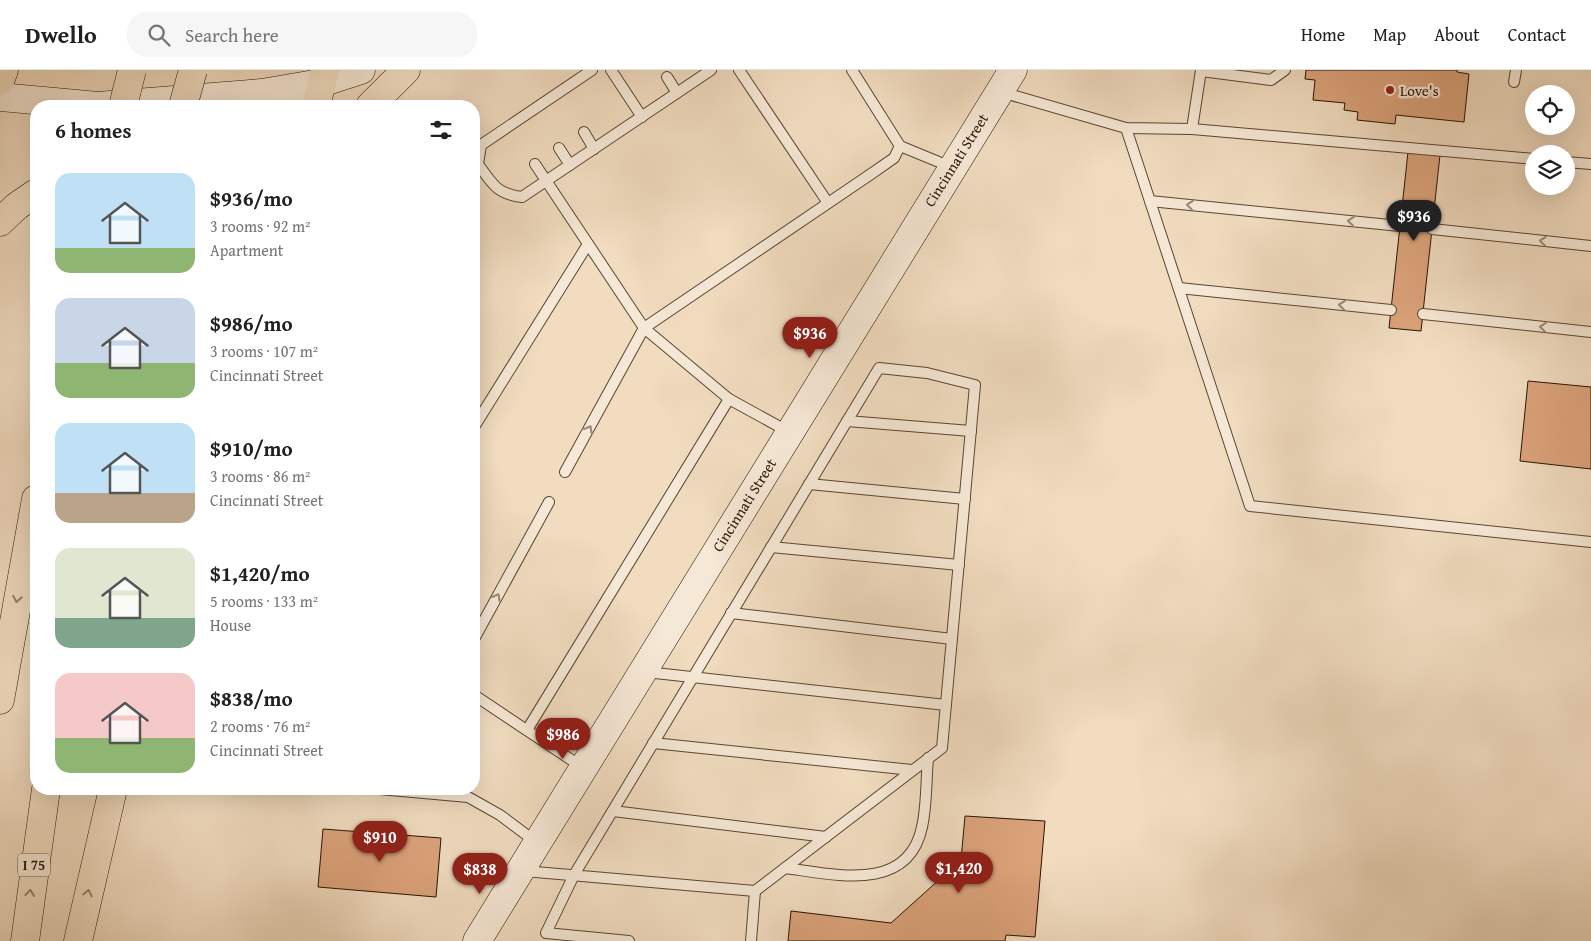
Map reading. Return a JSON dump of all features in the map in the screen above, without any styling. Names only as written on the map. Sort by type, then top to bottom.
[{"type":"highway","points":[[0,81],[4,70]]},
{"type":"highway","points":[[124,100],[132,70]]},
{"type":"highway","points":[[185,100],[193,70]]},
{"type":"highway","points":[[376,100],[406,70]]},
{"type":"highway","points":[[0,222],[30,197]]},
{"type":"highway","points":[[0,700],[30,532]]},
{"type":"highway","name":"I 75","points":[[25,941],[45,795]]},
{"type":"highway","points":[[78,941],[112,795]]},
{"type":"street","points":[[174,100],[321,86],[361,70]]},
{"type":"street","name":"Cincinnati Street","points":[[476,941],[1006,81]]},
{"type":"street","points":[[0,97],[33,100]]},
{"type":"lane","points":[[480,148],[481,145],[513,129],[533,110],[592,70]]},
{"type":"lane","points":[[611,70],[642,117]]},
{"type":"lane","points":[[480,167],[494,187],[507,195],[522,197],[677,93],[699,73],[711,70]]},
{"type":"lane","points":[[739,70],[828,203]]},
{"type":"lane","points":[[852,70],[900,146],[952,168]]},
{"type":"lane","points":[[1192,129],[1201,70],[1272,80],[1285,70]]},
{"type":"lane","points":[[1514,82],[1516,70]]},
{"type":"lane","points":[[667,77],[677,93]]},
{"type":"lane","points":[[1006,81],[1126,128],[1192,129],[1525,158]]},
{"type":"lane","points":[[559,92],[565,102]]},
{"type":"lane","points":[[533,110],[539,119]]},
{"type":"lane","points":[[1126,128],[1250,506],[1591,542]]},
{"type":"lane","points":[[584,132],[594,149]]},
{"type":"lane","points":[[565,472],[644,328],[894,158],[900,146]]},
{"type":"lane","points":[[559,148],[570,165]]},
{"type":"lane","points":[[1575,163],[1591,164]]},
{"type":"lane","points":[[535,164],[644,328],[730,399],[790,433]]},
{"type":"lane","points":[[1150,201],[1400,226]]},
{"type":"lane","points":[[1432,229],[1591,246]]},
{"type":"lane","points":[[480,417],[588,244]]},
{"type":"lane","points":[[1179,288],[1391,310]]},
{"type":"lane","points":[[1423,314],[1591,332]]},
{"type":"lane","points":[[520,870],[574,875],[754,891],[942,748],[975,385],[927,373],[879,368],[574,875],[546,933],[629,941]]},
{"type":"lane","points":[[527,730],[730,399]]},
{"type":"lane","points":[[847,421],[971,431]]},
{"type":"lane","points":[[809,484],[965,499]]},
{"type":"lane","points":[[480,629],[549,502]]},
{"type":"lane","points":[[771,547],[959,565]]},
{"type":"lane","points":[[731,613],[952,639]]},
{"type":"lane","points":[[642,671],[946,705]]},
{"type":"lane","points":[[480,699],[583,768]]},
{"type":"lane","points":[[653,743],[912,770]]},
{"type":"lane","points":[[785,868],[858,876],[876,875],[893,868],[909,856],[918,841],[923,826],[928,758]]},
{"type":"lane","points":[[455,795],[468,796],[500,815],[537,843]]},
{"type":"lane","points":[[612,811],[826,837]]},
{"type":"lane","points":[[751,941],[754,891]]},
{"type":"building","name":"Love's","points":[[1306,70],[1457,70],[1457,72],[1469,74],[1464,122],[1396,115],[1395,124],[1357,120],[1358,112],[1344,110],[1345,103],[1313,100],[1315,80],[1305,79]]},
{"type":"building","points":[[1408,152],[1440,155],[1421,331],[1389,328]]},
{"type":"building","points":[[1528,381],[1591,387],[1591,469],[1520,461]]},
{"type":"building","points":[[965,816],[1045,821],[1035,937],[1006,935],[1005,941],[788,941],[791,911],[891,923],[961,860]]},
{"type":"building","points":[[323,829],[441,838],[436,897],[318,887]]},
{"type":"place","name":"Love's","points":[[1390,90]]}]
